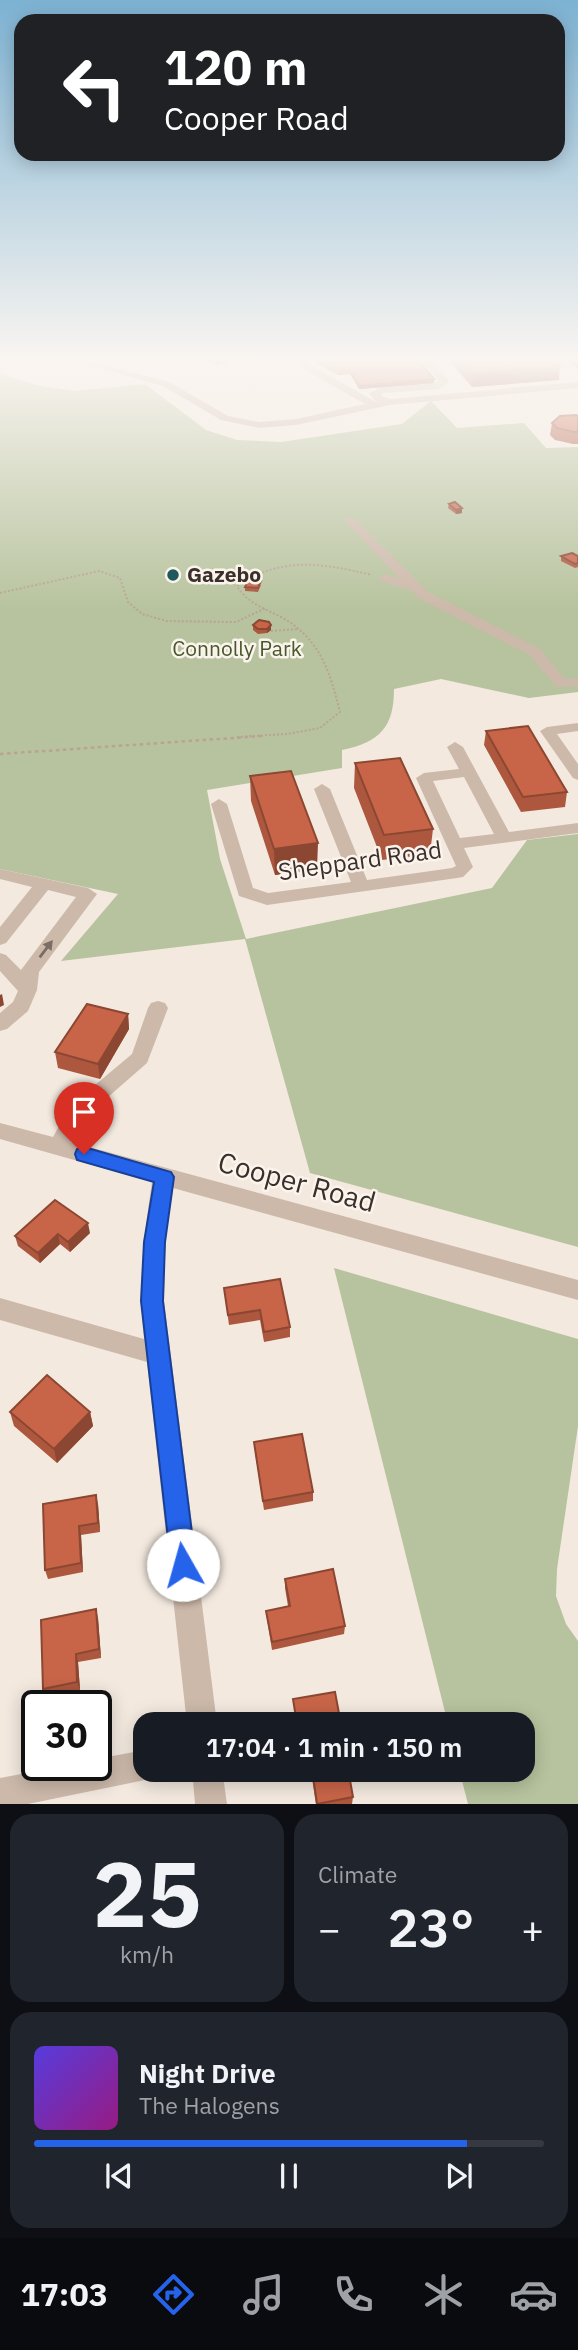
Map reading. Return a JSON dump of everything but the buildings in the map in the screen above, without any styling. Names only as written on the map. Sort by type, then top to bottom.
[{"type":"street","points":[[349,520],[423,596],[535,652],[561,684],[578,682]]},
{"type":"street","points":[[385,579],[415,588]]},
{"type":"street","points":[[578,727],[547,731],[578,775]]},
{"type":"street","points":[[454,747],[503,837]]},
{"type":"street","points":[[454,844],[424,778],[468,772]]},
{"type":"street","points":[[322,789],[361,886]]},
{"type":"street","name":"Sheppard Road","points":[[219,804],[245,892],[267,899],[457,873],[465,867],[454,844],[578,828]]},
{"type":"street","points":[[0,874],[88,894],[30,971],[29,990],[21,1006],[0,1024]]},
{"type":"street","points":[[0,939],[44,884]]},
{"type":"street","points":[[0,959],[29,990]]},
{"type":"street","points":[[58,1147],[78,1112],[140,1058],[158,1008]]},
{"type":"street","name":"Cooper Road","points":[[0,1131],[578,1290]]},
{"type":"street","points":[[164,1177],[154,1242],[152,1301],[201,1712]]},
{"type":"street","points":[[0,1309],[158,1354]]},
{"type":"street","points":[[0,1794],[133,1767]]},
{"type":"street","points":[[208,1782],[211,1804]]},
{"type":"path","points":[[0,754],[296,733],[320,728],[340,712],[328,663],[301,629],[239,592],[237,586],[253,574],[300,563],[322,563],[385,579]]},
{"type":"path","points":[[0,593],[99,570],[120,578],[128,602],[142,614],[167,621],[236,622],[266,608]]},
{"type":"path","points":[[271,631],[301,629]]},
{"type":"green space","name":"Connolly Park","points":[[0,441],[540,441],[546,448],[578,447],[578,692],[529,698],[441,679],[394,689],[388,723],[375,737],[342,750],[342,768],[207,790],[220,859],[246,939],[492,888],[527,840],[578,834],[578,1247],[310,1173],[245,939],[61,961],[118,894],[0,869]]},
{"type":"green space","points":[[334,1268],[578,1339],[578,1426],[557,1569],[556,1596],[566,1624],[578,1641],[578,1804],[468,1804],[462,1782],[535,1782],[535,1712],[445,1712]]},
{"type":"place","name":"Gazebo","points":[[173,575]]},
{"type":"route","points":[[84,1154],[164,1177],[154,1242],[152,1301],[183,1565]]}]
